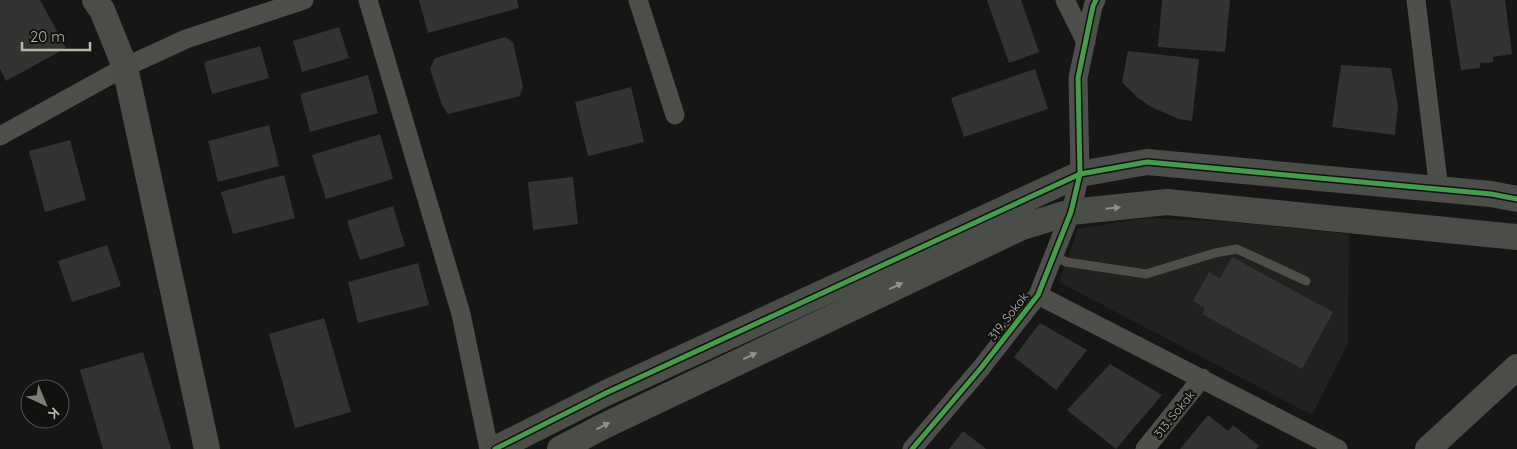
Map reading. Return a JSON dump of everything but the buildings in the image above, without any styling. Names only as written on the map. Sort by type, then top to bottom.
[{"type":"street","points":[[0,136],[125,67],[186,39],[304,0]]},
{"type":"street","points":[[368,0],[461,314],[489,449]]},
{"type":"street","points":[[638,0],[675,115]]},
{"type":"street","points":[[1065,0],[1086,42]]},
{"type":"street","name":"319. Sokak","points":[[912,449],[980,368],[1038,294],[1071,212],[1080,174],[1078,78],[1093,6],[1096,0]]},
{"type":"street","points":[[1416,0],[1439,190]]},
{"type":"street","points":[[99,3],[125,67],[207,449]]},
{"type":"street","points":[[495,449],[606,393],[1080,174],[1147,162],[1491,194],[1517,199]]},
{"type":"street","points":[[560,449],[604,426],[1022,227],[1071,212],[1167,202],[1517,237]]},
{"type":"street","points":[[1038,294],[1338,449]]},
{"type":"street","points":[[1428,449],[1517,367]]},
{"type":"street","name":"313. Sokak","points":[[1145,449],[1202,378]]},
{"type":"lane","points":[[1054,254],[1066,262],[1146,274],[1215,253],[1237,249],[1306,281]]},
{"type":"shaded area","points":[[1146,218],[1232,222],[1349,234],[1348,343],[1312,415],[1059,282],[1078,229]]},
{"type":"cycle path","points":[[912,449],[981,368],[1038,295],[1071,212],[1080,174],[1078,78],[1093,6],[1096,0]]},
{"type":"cycle path","points":[[495,449],[606,393],[1080,174],[1147,162],[1491,194],[1517,199]]}]
